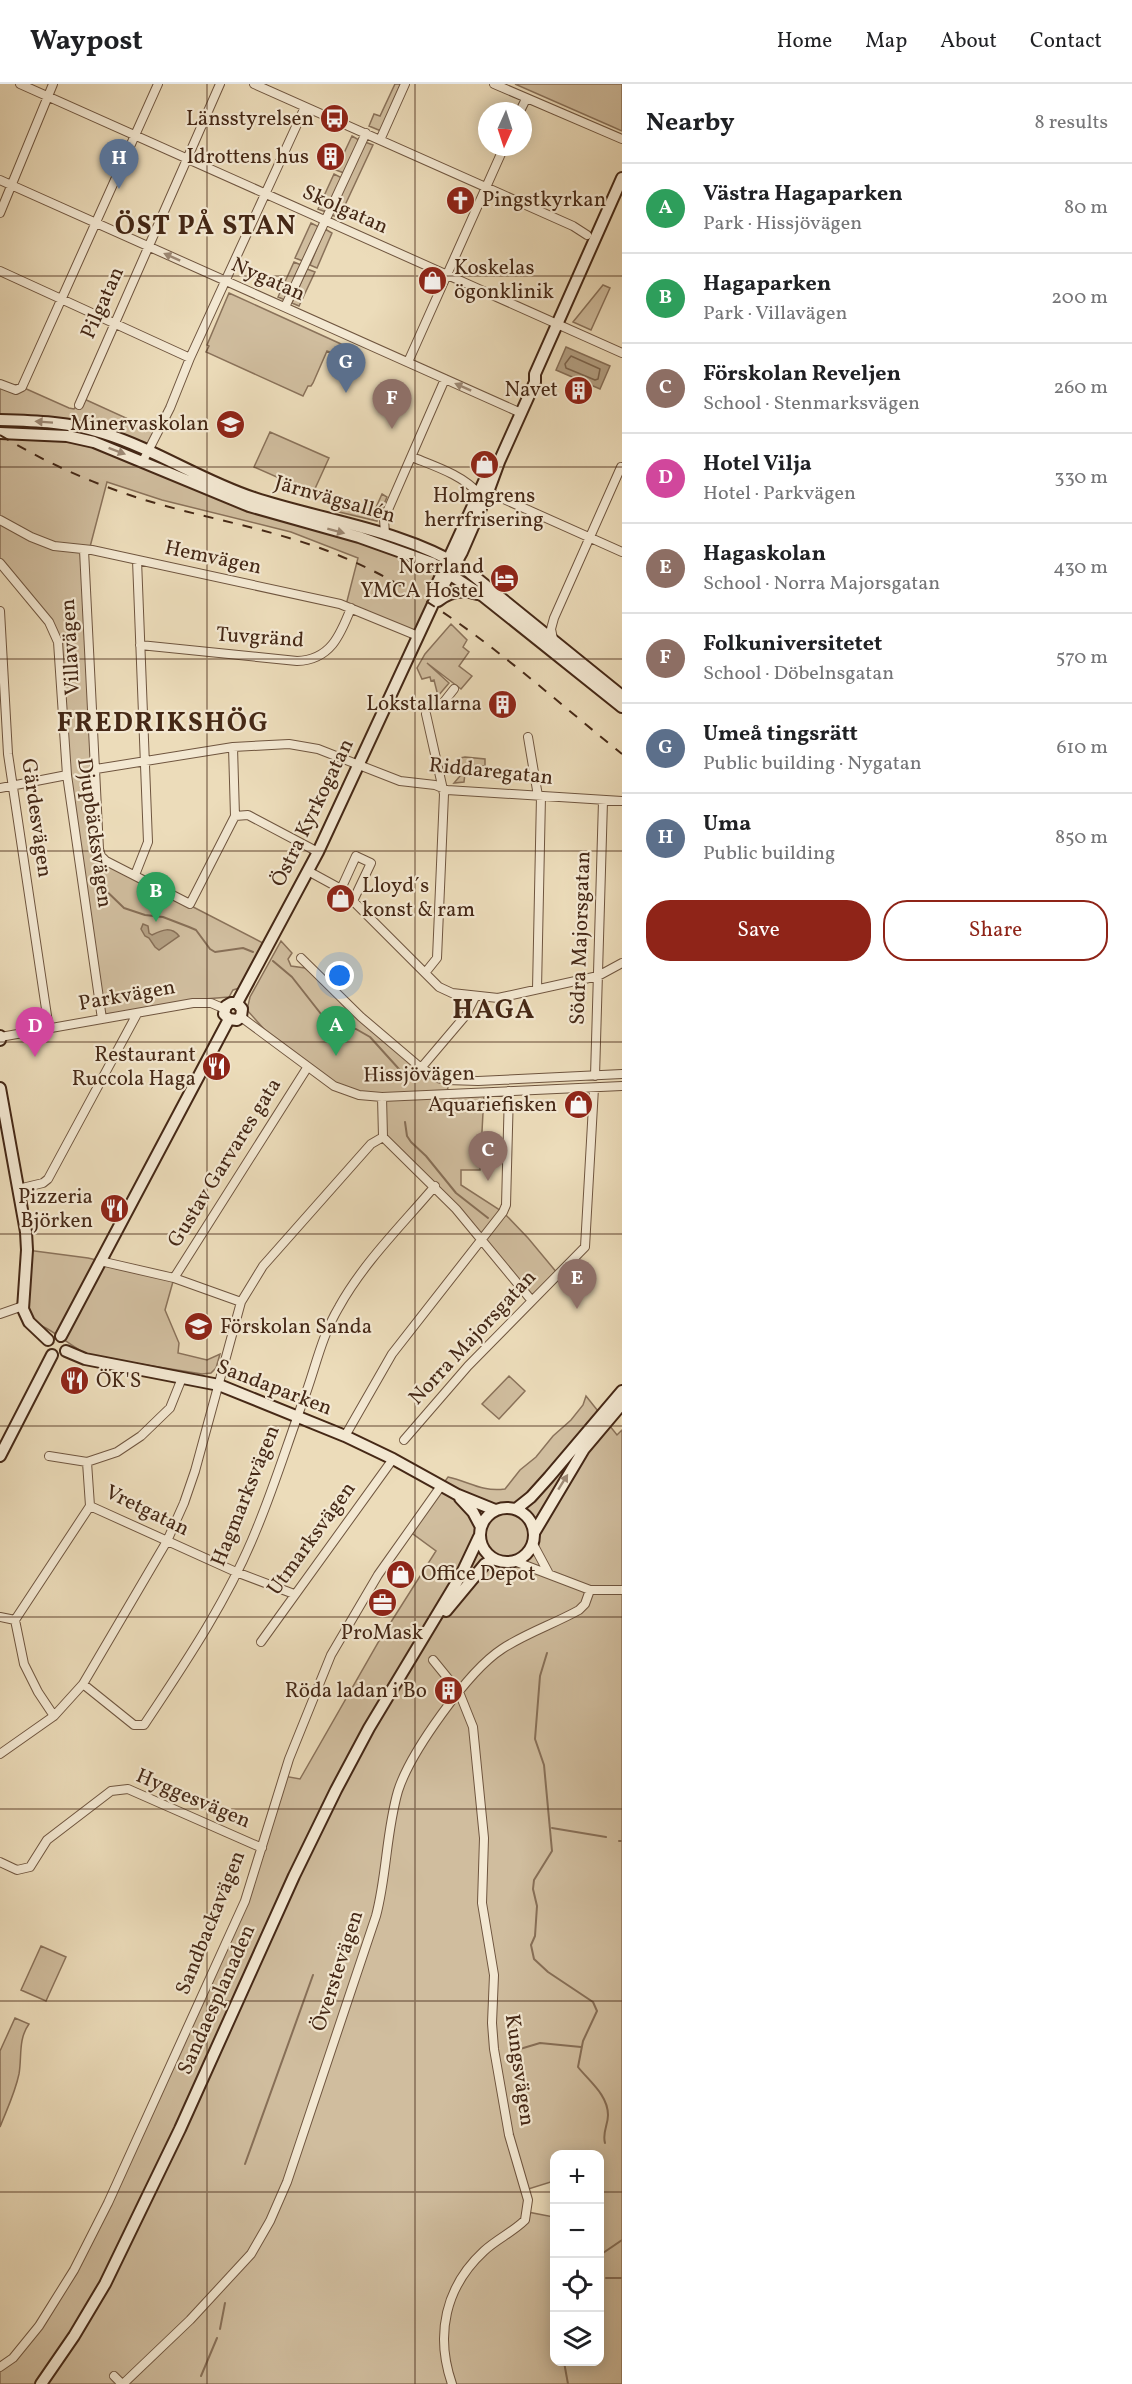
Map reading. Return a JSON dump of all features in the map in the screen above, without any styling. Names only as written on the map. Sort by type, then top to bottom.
[{"type":"main road","name":"Östra Kyrkogatan","points":[[237,1003],[318,852],[359,765],[484,493],[519,412],[530,380],[536,374],[622,178]]},
{"type":"main road","name":"Järnvägsallén","points":[[0,420],[74,425],[105,433],[145,456],[249,506],[450,567],[622,707]]},
{"type":"main road","name":"Järnvägsallén","points":[[0,433],[81,439],[145,456],[251,497],[384,528],[450,567],[538,627],[622,696]]},
{"type":"main road","points":[[433,604],[457,592],[468,591],[483,596]]},
{"type":"main road","points":[[61,1336],[231,1003],[237,1003],[242,1009],[241,1017],[237,1020],[227,1014]]},
{"type":"main road","points":[[0,1088],[27,1250],[23,1306],[28,1322],[48,1340]]},
{"type":"main road","points":[[52,1355],[47,1348],[48,1340],[53,1336],[61,1336]]},
{"type":"main road","points":[[52,1355],[60,1355],[66,1351],[67,1344],[61,1336]]},
{"type":"main road","name":"Sandaparken","points":[[66,1351],[85,1359],[219,1385],[345,1436],[393,1459],[458,1495],[495,1510]]},
{"type":"main road","points":[[0,1456],[52,1355]]},
{"type":"main road","points":[[516,1509],[531,1497],[622,1391]]},
{"type":"main road","points":[[533,1538],[528,1518],[516,1509],[495,1510],[486,1518],[480,1532],[483,1549],[494,1559],[504,1562],[514,1561],[526,1554],[584,1449],[622,1404]]},
{"type":"main road","name":"Sandaparken","points":[[458,1495],[473,1512],[480,1532]]},
{"type":"main road","name":"Sandaesplanaden","points":[[41,2384],[74,2336],[105,2284],[155,2182],[294,1876],[336,1790],[369,1728],[461,1575],[480,1532]]},
{"type":"main road","name":"Sandaesplanaden","points":[[429,1631],[485,1564],[494,1559]]},
{"type":"street","name":"Skolgatan","points":[[20,84],[622,353]]},
{"type":"street","points":[[0,213],[53,84]]},
{"type":"street","points":[[0,384],[16,390],[22,387],[158,84]]},
{"type":"street","name":"Pilgatan","points":[[79,405],[220,84]]},
{"type":"street","points":[[254,84],[573,226],[587,235]]},
{"type":"street","points":[[380,140],[405,84]]},
{"type":"street","points":[[494,84],[622,138]]},
{"type":"street","points":[[145,456],[170,408],[190,358],[305,107]]},
{"type":"street","points":[[285,307],[366,133]]},
{"type":"street","points":[[408,362],[500,156]]},
{"type":"street","name":"Nygatan","points":[[0,180],[519,412]]},
{"type":"street","points":[[0,271],[190,358]]},
{"type":"street","points":[[384,528],[411,457],[445,380]]},
{"type":"street","points":[[411,457],[457,477],[484,493],[622,552]]},
{"type":"street","points":[[553,639],[551,629],[554,618],[621,467]]},
{"type":"street","name":"Hemvägen","points":[[0,520],[54,546],[137,560],[351,608],[418,636]]},
{"type":"street","name":"Villavägen","points":[[84,550],[101,856],[190,904],[235,816]]},
{"type":"street","points":[[135,875],[148,842],[137,560]]},
{"type":"street","name":"Djupbäcksvägen","points":[[1,568],[55,633],[58,642],[67,775],[102,1019]]},
{"type":"street","name":"Tuvgränd","points":[[140,645],[297,661],[314,659],[331,648],[351,608]]},
{"type":"street","name":"Gärdesvägen","points":[[0,611],[8,754],[49,1029]]},
{"type":"street","points":[[538,627],[554,618]]},
{"type":"street","points":[[425,973],[437,958],[444,794],[426,712],[430,706],[443,703],[454,689]]},
{"type":"street","points":[[528,737],[540,796],[537,989]]},
{"type":"street","name":"Riddaregatan","points":[[96,769],[233,747],[297,745],[318,749],[400,781],[441,787],[447,790],[622,801]]},
{"type":"street","points":[[233,747],[235,816],[248,815],[318,852]]},
{"type":"street","points":[[0,788],[67,775]]},
{"type":"street","name":"Södra Majorsgatan","points":[[595,1076],[603,801]]},
{"type":"street","points":[[341,889],[356,856],[371,863],[353,901]]},
{"type":"street","points":[[308,871],[341,889],[439,987],[452,993],[498,998],[598,976],[622,963]]},
{"type":"street","points":[[301,958],[361,1017],[421,1068],[438,1078],[458,1081],[622,1074]]},
{"type":"street","points":[[421,1068],[466,1015],[475,997]]},
{"type":"street","name":"Parkvägen","points":[[0,1038],[193,1003],[211,1003],[227,1014]]},
{"type":"street","points":[[18,1189],[43,1183],[48,1179],[137,1014]]},
{"type":"street","name":"Hissjövägen","points":[[241,1017],[307,1068],[346,1092],[382,1097],[622,1086]]},
{"type":"street","name":"Gustav Garvares gata","points":[[174,1278],[307,1068]]},
{"type":"street","name":"Norra Majorsgatan","points":[[404,1440],[468,1366],[582,1251],[586,1242],[594,1088]]},
{"type":"street","points":[[345,1436],[392,1354],[503,1212],[506,1205],[509,1091]]},
{"type":"street","points":[[382,1097],[383,1137],[435,1186],[532,1301]]},
{"type":"street","points":[[0,1754],[54,1716],[83,1684],[167,1541],[195,1472],[241,1302],[263,1266],[371,1144],[383,1137]]},
{"type":"street","name":"Hagmarksvägen","points":[[83,1684],[134,1725],[144,1725],[194,1649],[257,1529],[327,1329],[339,1306],[357,1278],[435,1186]]},
{"type":"street","points":[[100,1261],[174,1278],[241,1302]]},
{"type":"street","points":[[0,1314],[23,1306]]},
{"type":"street","points":[[49,1456],[87,1462],[117,1452],[141,1436],[170,1408],[182,1378]]},
{"type":"street","name":"Utmarksvägen","points":[[261,1642],[393,1459]]},
{"type":"street","name":"Vretgatan","points":[[87,1462],[90,1506],[236,1572],[294,1594]]},
{"type":"street","name":"Sandbackavägen","points":[[0,2367],[13,2358],[39,2326],[74,2270],[108,2203],[241,1909],[289,1759],[331,1654],[378,1575],[441,1486]]},
{"type":"street","points":[[54,1716],[38,1692],[24,1664],[15,1620],[90,1506]]},
{"type":"street","points":[[533,1538],[548,1572]]},
{"type":"street","points":[[514,1561],[548,1572],[590,1590],[622,1590]]},
{"type":"street","name":"Överstevägen","points":[[122,2384],[227,2281],[251,2254],[270,2221],[287,2182],[376,1916],[384,1888],[391,1825],[399,1790],[411,1763],[459,1692],[486,1661],[501,1649],[579,1610],[585,1604],[590,1590]]},
{"type":"street","points":[[0,1617],[15,1620]]},
{"type":"street","name":"Kungsvägen","points":[[432,1660],[459,1692],[473,1727],[484,1838],[482,1903],[494,1975],[492,2023],[494,2049],[509,2135],[528,2200],[525,2220],[476,2259],[467,2270],[448,2308],[442,2334],[452,2384]]},
{"type":"street","name":"Hyggesvägen","points":[[0,1862],[17,1870],[30,1867],[48,1840],[111,1791],[120,1788],[128,1789],[262,1848]]},
{"type":"street","points":[[114,2376],[122,2384]]},
{"type":"shaded area","points":[[395,84],[403,84],[381,131],[369,126],[374,114],[380,116]]},
{"type":"shaded area","points":[[515,84],[622,84],[622,131],[613,127]]},
{"type":"shaded area","points":[[352,136],[359,140],[344,173],[336,170]]},
{"type":"shaded area","points":[[365,142],[373,145],[339,218],[332,215]]},
{"type":"shaded area","points":[[334,174],[342,178],[326,212],[318,209]]},
{"type":"shaded area","points":[[311,223],[319,227],[303,261],[295,258]]},
{"type":"shaded area","points":[[325,229],[332,233],[317,268],[310,265]]},
{"type":"shaded area","points":[[294,262],[301,265],[285,300],[278,297]]},
{"type":"shaded area","points":[[307,269],[315,272],[299,306],[292,303]]},
{"type":"shaded area","points":[[603,285],[610,288],[591,330],[573,322]]},
{"type":"shaded area","points":[[229,293],[341,344],[337,355],[327,351],[313,383],[308,386],[303,396],[206,352]]},
{"type":"shaded area","points":[[0,384],[22,387],[74,409],[82,398],[159,433],[143,461],[443,569],[418,636],[346,605],[358,558],[291,532],[162,500],[107,482],[90,547],[82,546],[93,768],[94,850],[97,856],[104,861],[265,944],[243,987],[233,990],[229,997],[192,1000],[137,1011],[106,1014],[103,1007],[69,775],[60,641],[52,622],[0,558]]},
{"type":"shaded area","points":[[270,432],[329,458],[313,493],[254,467]]},
{"type":"shaded area","points":[[382,494],[387,497],[377,521],[335,511],[344,507],[373,514]]},
{"type":"shaded area","points":[[451,624],[467,640],[463,647],[469,652],[459,666],[472,676],[461,689],[427,663],[449,683],[438,696],[434,680],[431,681],[430,677],[422,679],[417,668],[425,654]]},
{"type":"shaded area","points":[[460,758],[485,759],[485,766],[466,765],[464,782],[454,783],[460,776],[457,762]]},
{"type":"shaded area","points":[[281,941],[292,953],[288,959],[291,966],[305,968],[448,1086],[447,1094],[484,1093],[480,1170],[461,1170],[461,1185],[503,1212],[558,1274],[532,1301],[456,1209],[383,1137],[382,1097],[346,1092],[281,1048],[247,1010],[250,997]]},
{"type":"shaded area","points":[[27,1250],[88,1258],[174,1278],[165,1310],[179,1343],[178,1353],[207,1360],[220,1354],[216,1368],[211,1373],[202,1374],[90,1356],[44,1327],[29,1322],[23,1306]]},
{"type":"shaded area","points":[[509,1376],[525,1391],[499,1419],[482,1404]]},
{"type":"shaded area","points":[[586,1396],[617,1435],[622,1430],[622,2384],[0,2384],[0,2367],[13,2358],[74,2270],[245,1901],[284,1776],[300,1779],[379,1641],[436,1551],[409,1531],[448,1477],[482,1488],[505,1489],[520,1470],[536,1457],[553,1436],[571,1420],[583,1405]]},
{"type":"shaded area","points":[[41,1946],[66,1957],[46,2001],[21,1990]]},
{"type":"shaded area","points":[[15,2018],[29,2024],[23,2036],[17,2081],[0,2127],[0,2051]]},
{"type":"water","points":[[566,347],[610,366],[600,389],[556,370]]},
{"type":"water","points":[[143,924],[148,926],[149,933],[152,935],[163,930],[170,930],[179,936],[159,950],[145,936],[141,929]]},
{"type":"waterway","points":[[95,880],[124,908],[145,915],[163,917],[196,930],[210,949],[215,952],[243,948],[253,952]]},
{"type":"waterway","points":[[273,961],[292,977],[321,1014],[342,1027],[356,1029],[370,1037],[408,1079]]},
{"type":"waterway","points":[[405,1122],[407,1136],[411,1142],[426,1156],[456,1193],[488,1218]]},
{"type":"waterway","points":[[547,1653],[540,1676],[535,1739],[544,1765],[552,1851],[534,1880],[533,1889],[537,1906],[535,1936],[531,1945],[534,1959],[548,1972],[593,2002],[597,2011],[583,2041],[578,2067],[605,2101],[608,2115],[605,2143]]},
{"type":"waterway","points":[[552,1828],[606,1837]]},
{"type":"waterway","points":[[245,2164],[313,1975]]},
{"type":"waterway","points":[[510,2052],[540,2043],[581,2047]]},
{"type":"waterway","points":[[604,2252],[622,2240]]},
{"type":"waterway","points":[[606,2278],[622,2278]]},
{"type":"waterway","points":[[220,2329],[225,2303]]},
{"type":"waterway","points":[[201,2376],[217,2338]]},
{"type":"waterway","points":[[565,2366],[568,2384]]},
{"type":"railway","points":[[0,435],[59,467],[120,492],[291,538],[373,571],[412,592],[485,642],[622,754]]},
{"type":"place","name":"Länsstyrelsen","points":[[335,119]]},
{"type":"place","name":"Idrottens hus","points":[[330,157]]},
{"type":"place","name":"Uma","points":[[119,189]]},
{"type":"place","name":"Pingstkyrkan","points":[[461,200]]},
{"type":"place","name":"Koskelas ögonklinik","points":[[433,280]]},
{"type":"place","name":"Navet","points":[[579,390]]},
{"type":"place","name":"Umeå tingsrätt","points":[[346,393]]},
{"type":"place","name":"Minervaskolan","points":[[230,424]]},
{"type":"place","name":"Folkuniversitetet","points":[[392,429]]},
{"type":"place","name":"Holmgrens herrfrisering","points":[[484,465]]},
{"type":"place","name":"Norrland YMCA Hostel","points":[[505,579]]},
{"type":"place","name":"Lokstallarna","points":[[503,704]]},
{"type":"place","name":"Lloyd´s konst & ram","points":[[341,898]]},
{"type":"place","name":"Hagaparken","points":[[156,922]]},
{"type":"place","name":"Västra Hagaparken","points":[[336,1056]]},
{"type":"place","name":"Hotel Vilja","points":[[35,1057]]},
{"type":"place","name":"Restaurant Ruccola Haga","points":[[217,1067]]},
{"type":"place","name":"Aquariefisken","points":[[578,1105]]},
{"type":"place","name":"Förskolan Reveljen","points":[[488,1181]]},
{"type":"place","name":"Pizzeria Björken","points":[[114,1209]]},
{"type":"place","name":"Hagaskolan","points":[[577,1309]]},
{"type":"place","name":"Förskolan Sanda","points":[[199,1327]]},
{"type":"place","name":"ÖK'S","points":[[75,1381]]},
{"type":"place","name":"Office Depot","points":[[400,1574]]},
{"type":"place","name":"ProMask","points":[[382,1602]]},
{"type":"place","name":"Röda ladan i Bo","points":[[448,1691]]},
{"type":"district","name":"ÖST PÅ STAN","points":[[206,227]]},
{"type":"district","name":"FREDRIKSHÖG","points":[[163,724]]},
{"type":"district","name":"HAGA","points":[[494,1011]]}]
